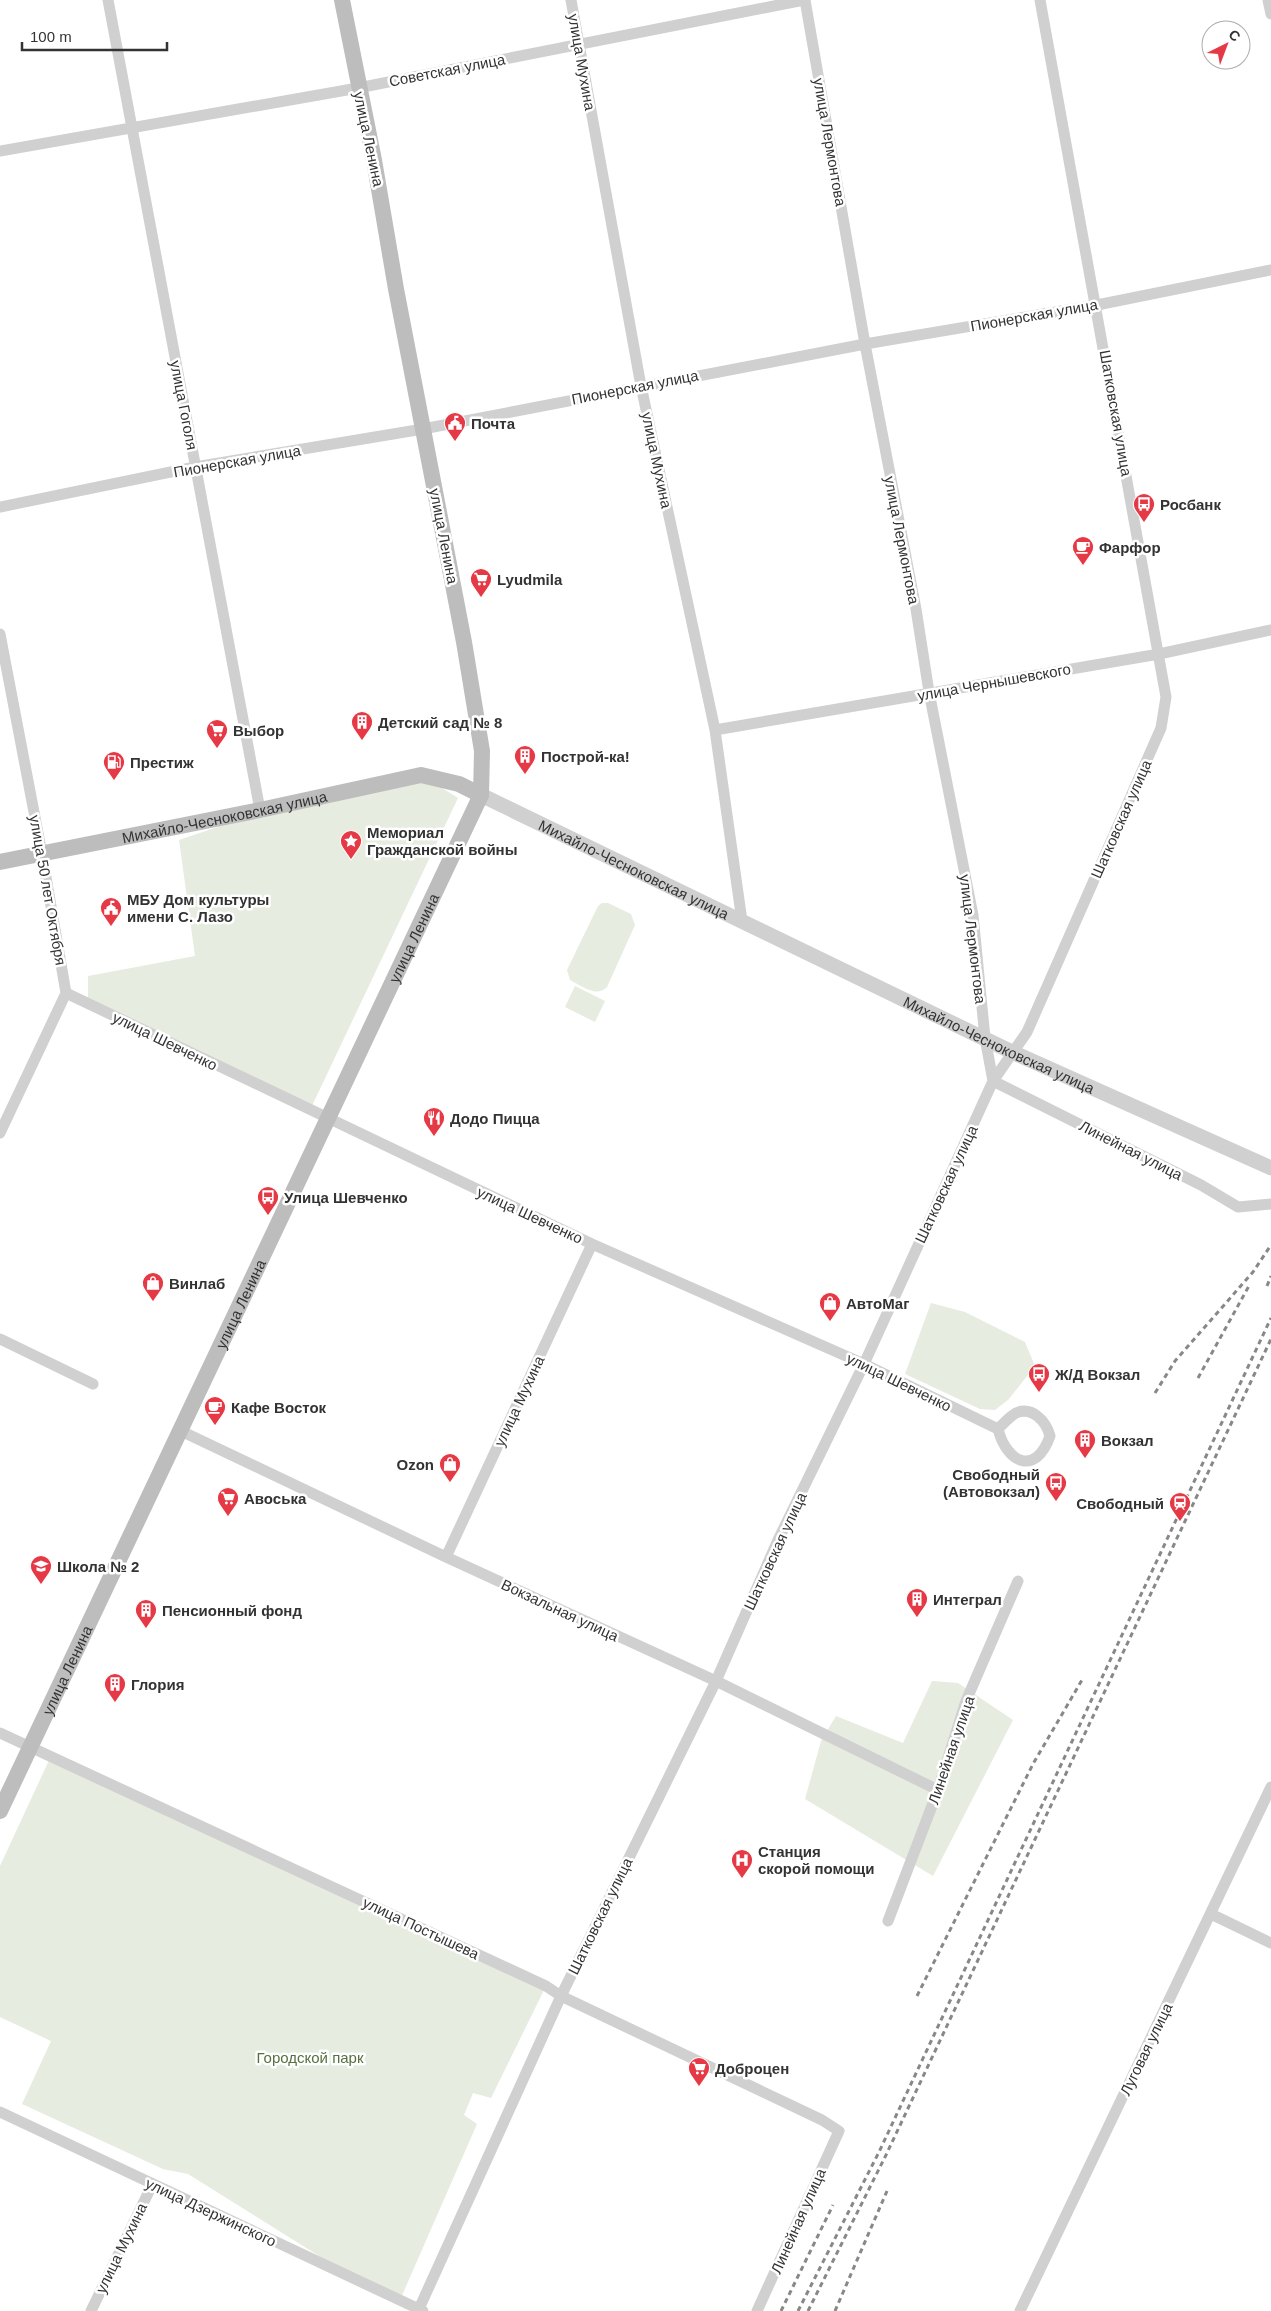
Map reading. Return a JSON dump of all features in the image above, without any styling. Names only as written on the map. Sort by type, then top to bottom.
[{"type":"main road","name":"улица Ленина","points":[[0,1811],[182,1431],[481,795],[482,751],[466,651],[342,0]]},
{"type":"main road","name":"Михайло-Чесноковская улица","points":[[0,862],[260,810],[422,775],[458,784],[481,795]]},
{"type":"street","name":"улица Гоголя","points":[[108,0],[260,810]]},
{"type":"street","name":"улица Мухина","points":[[571,0],[641,386],[715,730],[742,920]]},
{"type":"street","name":"Советская улица","points":[[0,151],[358,88],[804,0]]},
{"type":"street","name":"улица Лермонтова","points":[[804,0],[865,344],[916,609],[929,692],[973,915],[985,1038],[993,1082]]},
{"type":"street","name":"Шатковская улица","points":[[420,2310],[562,1996],[716,1681],[778,1540],[864,1364],[993,1082],[1027,1032],[1161,728],[1166,697],[1159,654],[1040,0]]},
{"type":"street","points":[[1268,0],[1271,14]]},
{"type":"street","name":"Пионерская улица","points":[[0,507],[195,467],[422,428],[865,344],[1097,305],[1271,270]]},
{"type":"street","name":"улица Чернышевского","points":[[715,730],[1159,654],[1271,630]]},
{"type":"street","name":"улица 50 лет Октября","points":[[0,634],[42,854],[66,993]]},
{"type":"street","name":"Михайло-Чесноковская улица","points":[[481,795],[1012,1052],[1271,1168]]},
{"type":"street","points":[[0,1133],[66,993]]},
{"type":"street","name":"улица Шевченко","points":[[66,993],[592,1244],[864,1364],[998,1430]]},
{"type":"street","name":"Линейная улица","points":[[993,1082],[1200,1185],[1238,1207],[1271,1204]]},
{"type":"street","name":"улица Мухина","points":[[446,1557],[592,1244]]},
{"type":"street","points":[[0,1339],[93,1384]]},
{"type":"street","points":[[1024,1411],[1037,1415],[1047,1427],[1050,1436],[1039,1456],[1030,1462],[1021,1462],[1010,1454],[1002,1442],[998,1430],[1015,1414],[1024,1411]]},
{"type":"street","name":"Вокзальная улица","points":[[182,1431],[446,1557],[716,1681],[938,1790]]},
{"type":"street","name":"Линейная улица","points":[[888,1921],[938,1790],[966,1700],[1018,1581]]},
{"type":"street","name":"улица Постышева","points":[[0,1732],[546,1986],[562,1996],[758,2089],[839,2130]]},
{"type":"street","name":"Луговая улица","points":[[1020,2311],[1271,1787]]},
{"type":"street","points":[[1211,1914],[1271,1943]]},
{"type":"street","name":"улица Дзержинского","points":[[0,2112],[420,2310]]},
{"type":"street","name":"Линейная улица","points":[[757,2311],[839,2130]]},
{"type":"street","name":"улица Мухина","points":[[91,2311],[152,2185]]},
{"type":"green space","points":[[421,775],[458,798],[310,1110],[88,999],[88,976],[195,956],[179,840],[277,807]]},
{"type":"green space","points":[[602,903],[608,903],[631,914],[635,925],[607,987],[603,990],[594,991],[570,980],[567,970],[598,906]]},
{"type":"green space","points":[[575,986],[605,1001],[595,1022],[565,1007]]},
{"type":"green space","points":[[931,1303],[965,1312],[1025,1342],[1035,1366],[1008,1400],[995,1410],[980,1409],[905,1374]]},
{"type":"green space","points":[[932,1681],[958,1683],[1013,1720],[933,1876],[805,1799],[821,1741],[836,1716],[903,1743]]},
{"type":"green space","name":"Городской парк","points":[[51,1756],[546,1986],[491,2098],[473,2093],[464,2115],[477,2124],[400,2300],[359,2281],[188,2174],[163,2169],[22,2104],[51,2041],[0,2017],[0,1866]]},
{"type":"railway","points":[[1155,1393],[1175,1361],[1253,1272],[1271,1245]]},
{"type":"railway","points":[[1267,1286],[1271,1276]]},
{"type":"railway","points":[[1198,1378],[1250,1284]]},
{"type":"railway","points":[[798,2311],[879,2152],[1271,1318]]},
{"type":"railway","points":[[808,2311],[886,2155],[1271,1339]]},
{"type":"railway","points":[[917,1996],[1033,1764],[1082,1680]]},
{"type":"railway","points":[[835,2311],[887,2191]]},
{"type":"railway","points":[[781,2311],[833,2205]]},
{"type":"place","name":"Почта","points":[[455,442]]},
{"type":"place","name":"Росбанк","points":[[1144,523]]},
{"type":"place","name":"Фарфор","points":[[1083,566]]},
{"type":"place","name":"Lyudmila","points":[[481,598]]},
{"type":"place","name":"Детский сад № 8","points":[[362,741]]},
{"type":"place","name":"Выбор","points":[[217,749]]},
{"type":"place","name":"Построй-ка!","points":[[525,775]]},
{"type":"place","name":"Престиж","points":[[114,781]]},
{"type":"place","name":"Мемориал Гражданской войны","points":[[351,860]]},
{"type":"place","name":"МБУ Дом культуры имени С. Лазо","points":[[111,927]]},
{"type":"place","name":"Додо Пицца","points":[[434,1137]]},
{"type":"place","name":"Улица Шевченко","points":[[268,1216]]},
{"type":"place","name":"Винлаб","points":[[153,1302]]},
{"type":"place","name":"АвтоМаг","points":[[830,1322]]},
{"type":"place","name":"Ж/Д Вокзал","points":[[1039,1393]]},
{"type":"place","name":"Кафе Восток","points":[[215,1426]]},
{"type":"place","name":"Вокзал","points":[[1085,1459]]},
{"type":"place","name":"Ozon","points":[[450,1483]]},
{"type":"place","name":"Свободный (Автовокзал)","points":[[1056,1502]]},
{"type":"place","name":"Авоська","points":[[228,1517]]},
{"type":"place","name":"Свободный","points":[[1180,1522]]},
{"type":"place","name":"Школа № 2","points":[[41,1585]]},
{"type":"place","name":"Интеграл","points":[[917,1618]]},
{"type":"place","name":"Пенсионный фонд","points":[[146,1629]]},
{"type":"place","name":"Глория","points":[[115,1703]]},
{"type":"place","name":"Станция скорой помощи","points":[[742,1879]]},
{"type":"place","name":"Доброцен","points":[[699,2087]]}]
